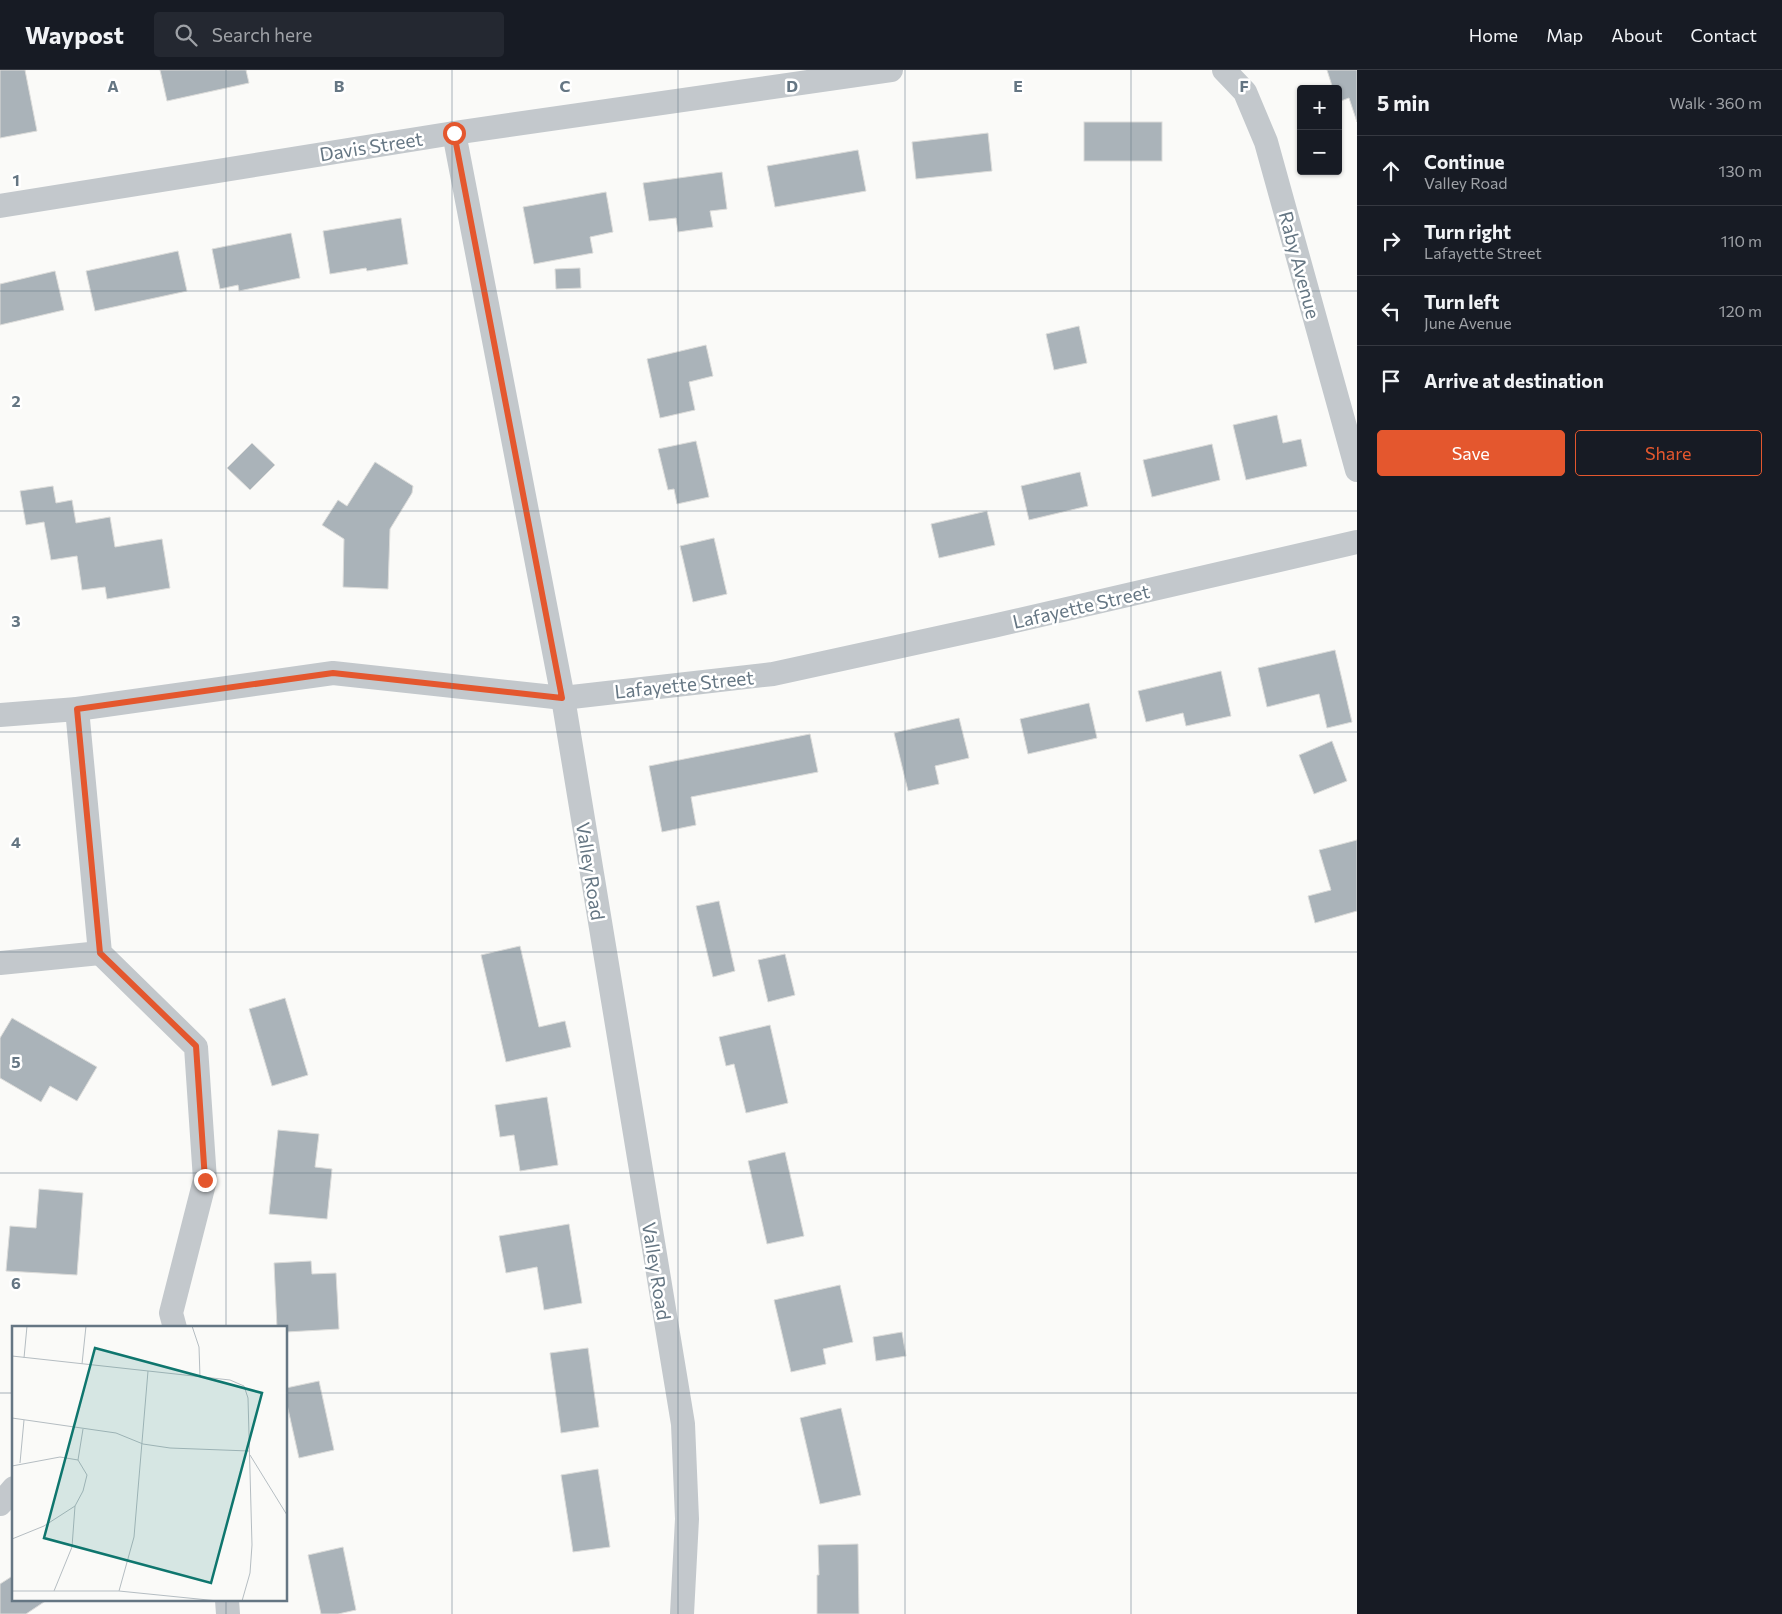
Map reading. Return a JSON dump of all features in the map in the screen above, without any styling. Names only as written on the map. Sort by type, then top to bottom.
[{"type":"street","name":"Davis Street","points":[[0,206],[454,133],[854,73],[891,70]]},
{"type":"street","name":"Raby Avenue","points":[[1224,70],[1245,92],[1266,142],[1357,470]]},
{"type":"street","name":"Valley Road","points":[[454,133],[562,698],[683,1424],[687,1519],[682,1614]]},
{"type":"street","name":"Lafayette Street","points":[[0,715],[77,709],[333,673],[562,698],[773,674],[993,626],[1357,542]]},
{"type":"street","points":[[77,709],[100,953],[196,1046],[205,1180],[168,1323]]},
{"type":"street","points":[[0,963],[100,953]]},
{"type":"street","points":[[0,1504],[12,1490]]},
{"type":"building","points":[[0,70],[25,70],[37,131],[0,138]]},
{"type":"building","points":[[160,70],[246,70],[249,83],[167,101]]},
{"type":"building","points":[[1327,70],[1357,70],[1357,122],[1349,98],[1342,101],[1342,85],[1332,85]]},
{"type":"building","points":[[1084,122],[1162,122],[1162,161],[1084,161]]},
{"type":"building","points":[[988,133],[992,171],[916,179],[912,142]]},
{"type":"building","points":[[858,150],[866,191],[775,207],[767,166]]},
{"type":"building","points":[[722,172],[727,209],[710,211],[713,227],[678,232],[676,218],[649,221],[643,183]]},
{"type":"building","points":[[606,192],[613,232],[590,237],[593,253],[534,264],[523,207]]},
{"type":"building","points":[[401,218],[408,264],[367,271],[366,268],[330,274],[323,231]]},
{"type":"building","points":[[291,233],[300,278],[239,291],[238,285],[220,289],[212,249]]},
{"type":"building","points":[[178,251],[187,291],[95,311],[86,271]]},
{"type":"building","points":[[580,268],[581,288],[556,289],[555,269]]},
{"type":"building","points":[[55,271],[64,310],[0,325],[0,284]]},
{"type":"building","points":[[1079,326],[1087,363],[1054,370],[1046,334]]},
{"type":"building","points":[[706,345],[713,376],[689,382],[695,410],[660,418],[647,359]]},
{"type":"building","points":[[1277,415],[1283,443],[1301,439],[1307,466],[1246,480],[1233,425]]},
{"type":"building","points":[[696,441],[709,497],[677,504],[674,489],[668,490],[658,449]]},
{"type":"building","points":[[252,443],[275,465],[250,490],[227,468]]},
{"type":"building","points":[[1212,444],[1220,480],[1152,497],[1143,460]]},
{"type":"building","points":[[375,462],[413,486],[412,493],[390,529],[388,589],[343,587],[344,539],[322,525],[338,500],[347,506]]},
{"type":"building","points":[[1080,472],[1088,506],[1029,520],[1021,486]]},
{"type":"building","points":[[53,486],[56,503],[72,500],[76,523],[110,517],[115,547],[162,539],[170,588],[107,599],[105,587],[82,590],[77,556],[51,560],[44,522],[26,525],[20,491]]},
{"type":"building","points":[[987,511],[995,545],[939,558],[931,524]]},
{"type":"building","points":[[714,538],[727,594],[693,602],[680,546]]},
{"type":"building","points":[[1335,650],[1352,722],[1327,728],[1319,694],[1267,707],[1258,668]]},
{"type":"building","points":[[1221,671],[1231,716],[1186,726],[1183,713],[1146,722],[1138,691]]},
{"type":"building","points":[[1089,703],[1097,738],[1028,754],[1020,719]]},
{"type":"building","points":[[959,718],[969,758],[935,766],[939,784],[908,791],[894,733]]},
{"type":"building","points":[[810,734],[818,772],[691,797],[696,825],[662,832],[649,766]]},
{"type":"building","points":[[1332,741],[1347,781],[1314,794],[1299,755]]},
{"type":"building","points":[[1357,840],[1357,911],[1315,923],[1308,896],[1331,890],[1319,850]]},
{"type":"building","points":[[719,901],[735,971],[713,977],[696,906]]},
{"type":"building","points":[[520,946],[539,1027],[565,1021],[571,1047],[506,1062],[481,955]]},
{"type":"building","points":[[785,954],[795,995],[768,1002],[758,960]]},
{"type":"building","points":[[285,998],[308,1075],[272,1086],[249,1009]]},
{"type":"building","points":[[12,1018],[97,1067],[77,1101],[50,1086],[41,1102],[0,1078],[0,1038]]},
{"type":"building","points":[[770,1025],[788,1103],[746,1113],[734,1064],[726,1066],[719,1037]]},
{"type":"building","points":[[547,1097],[558,1165],[520,1171],[514,1135],[500,1137],[495,1105]]},
{"type":"building","points":[[278,1130],[319,1134],[315,1167],[332,1169],[327,1219],[269,1214]]},
{"type":"building","points":[[785,1152],[804,1236],[767,1244],[748,1161]]},
{"type":"building","points":[[39,1189],[83,1193],[77,1275],[6,1271],[10,1226],[36,1228]]},
{"type":"building","points":[[569,1224],[582,1303],[544,1310],[537,1267],[506,1273],[499,1236]]},
{"type":"building","points":[[311,1261],[312,1274],[336,1273],[339,1329],[288,1332],[288,1326],[277,1326],[274,1263]]},
{"type":"building","points":[[840,1285],[853,1342],[823,1349],[826,1364],[791,1372],[774,1300]]},
{"type":"building","points":[[902,1332],[906,1356],[876,1361],[873,1337]]},
{"type":"building","points":[[588,1348],[599,1427],[561,1433],[550,1353]]},
{"type":"building","points":[[319,1381],[334,1450],[299,1458],[288,1409],[288,1388]]},
{"type":"building","points":[[841,1408],[861,1495],[820,1504],[800,1418]]},
{"type":"building","points":[[598,1469],[610,1547],[573,1552],[561,1475]]},
{"type":"building","points":[[858,1544],[859,1614],[817,1614],[818,1545]]},
{"type":"building","points":[[343,1547],[356,1610],[338,1614],[321,1614],[308,1555]]},
{"type":"building","points":[[12,1576],[12,1602],[44,1602],[26,1614],[0,1614],[0,1584]]},
{"type":"route","points":[[205,1180],[196,1046],[100,953],[77,709],[333,673],[562,698],[454,133]]}]
